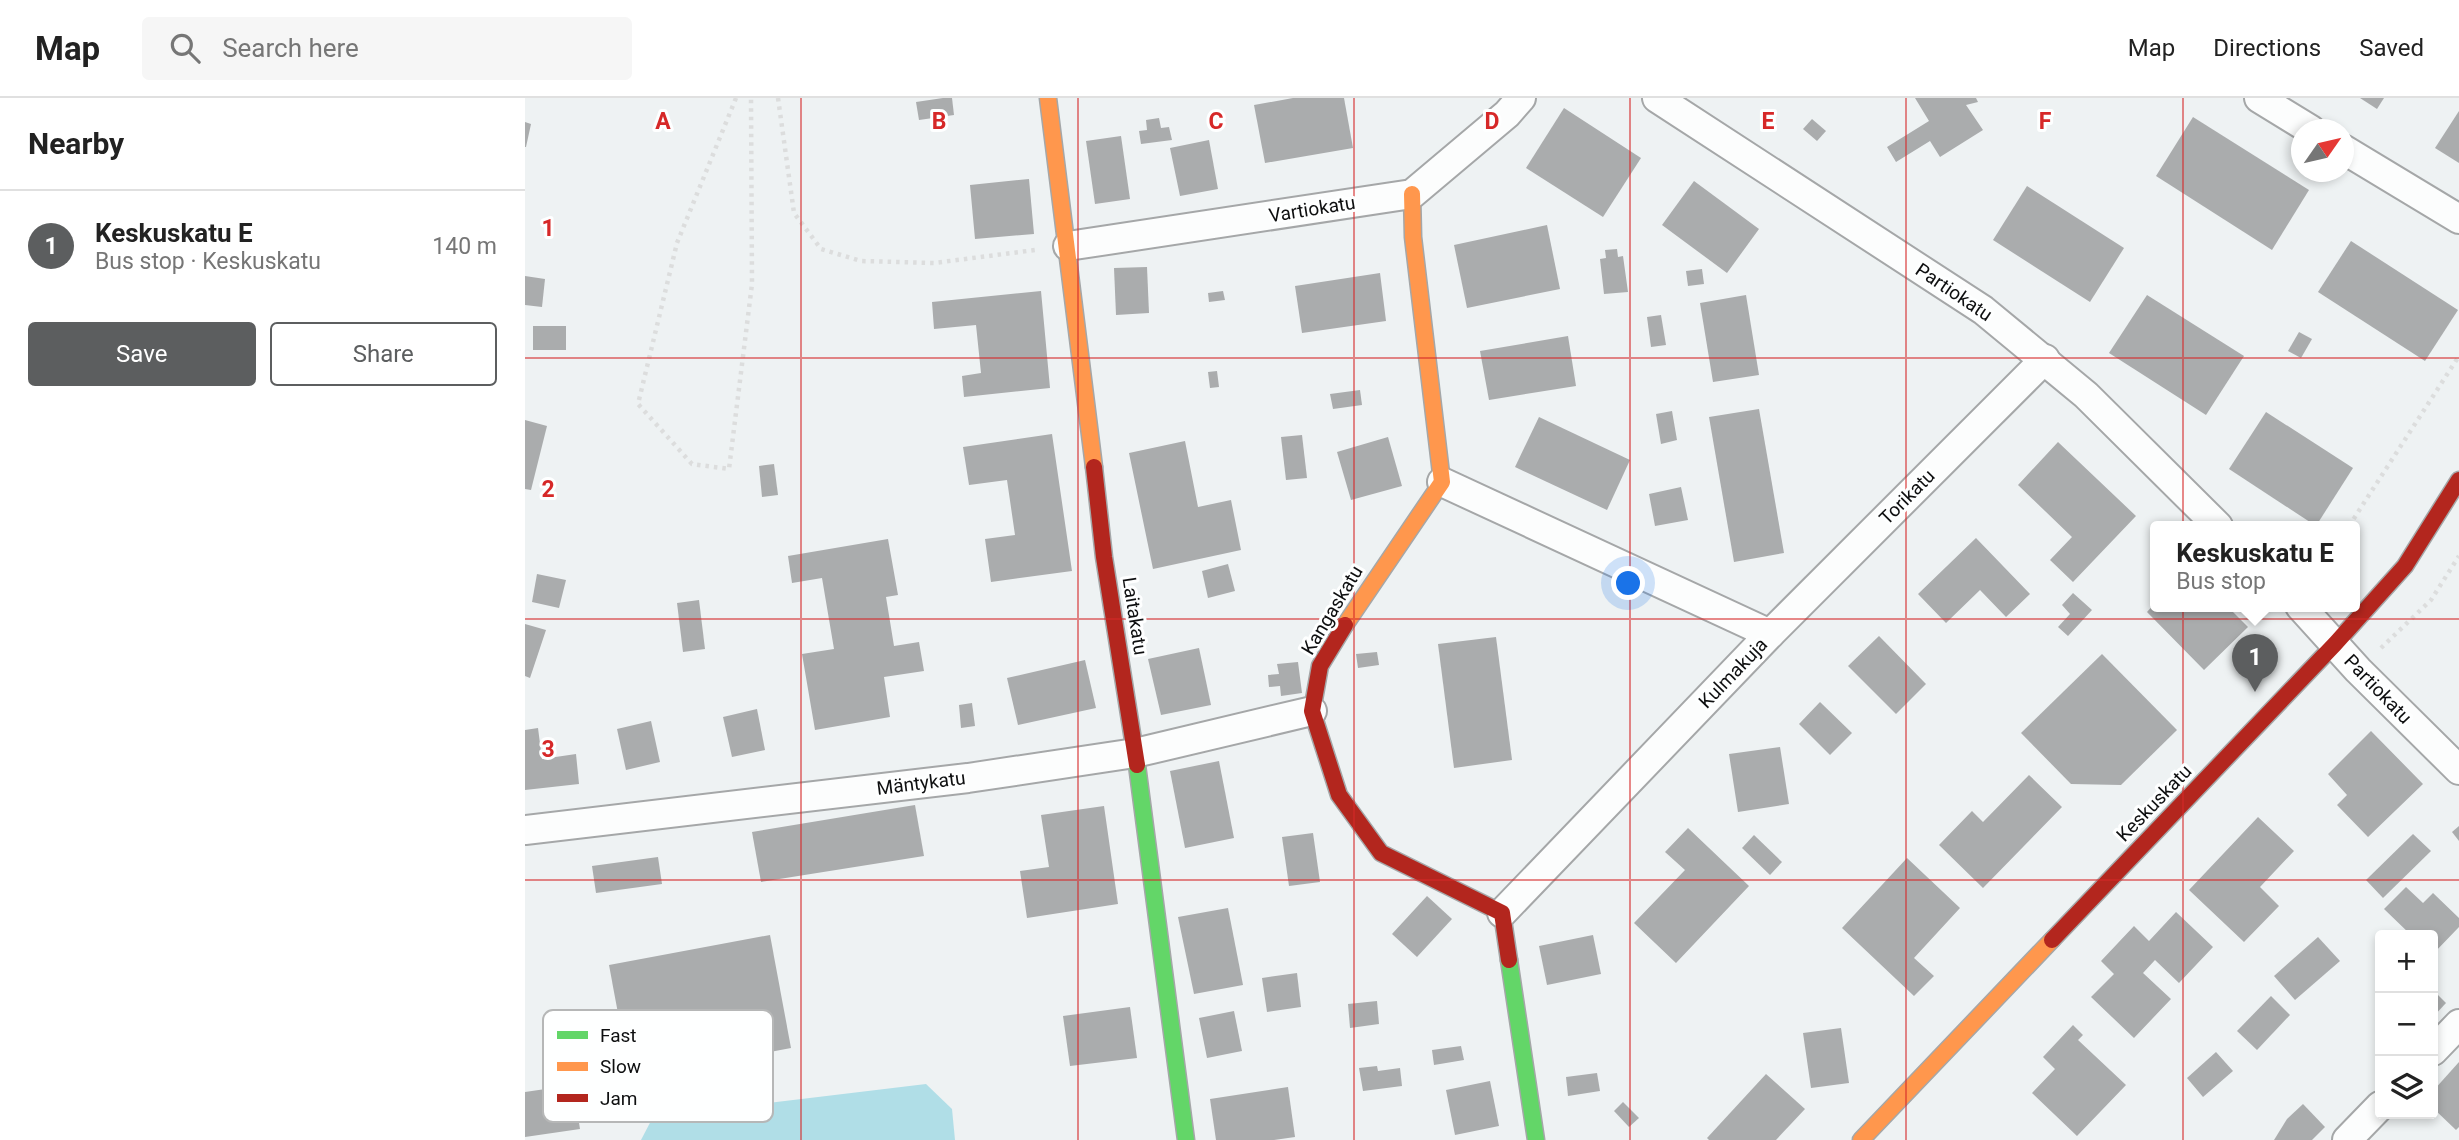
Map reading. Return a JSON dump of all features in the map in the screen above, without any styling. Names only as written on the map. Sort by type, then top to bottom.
[{"type":"street","name":"Laitakatu","points":[[1048,98],[1103,546],[1135,753],[1186,1140]]},
{"type":"street","points":[[1442,482],[1413,237],[1412,194],[1507,114],[1521,98]]},
{"type":"street","name":"Partiokatu","points":[[1657,98],[1972,303],[2045,359],[2086,396],[2213,521]]},
{"type":"street","points":[[2259,98],[2293,119]]},
{"type":"street","points":[[2354,156],[2459,219]]},
{"type":"street","name":"Vartiokatu","points":[[1068,246],[1412,194]]},
{"type":"street","name":"Torikatu","points":[[1770,634],[2045,359]]},
{"type":"street","name":"Keskuskatu","points":[[1861,1140],[2335,644],[2405,566],[2459,480]]},
{"type":"street","name":"Kulmakuja","points":[[1442,482],[1770,634],[1503,913]]},
{"type":"street","name":"Kangaskatu","points":[[1442,482],[1359,603],[1320,666],[1312,711],[1339,795],[1381,853],[1503,913]]},
{"type":"street","name":"Partiokatu","points":[[2306,612],[2358,670],[2459,770]]},
{"type":"street","name":"Mäntykatu","points":[[525,830],[968,778],[1135,753],[1312,711]]},
{"type":"street","points":[[1503,913],[1536,1140]]},
{"type":"street","points":[[2438,1046],[2459,1024]]},
{"type":"street","points":[[2347,1140],[2375,1111]]},
{"type":"path","points":[[736,98],[677,243],[638,404],[692,464],[729,469],[752,284],[751,98]]},
{"type":"path","points":[[778,98],[794,213],[821,249],[861,261],[934,263],[1068,246]]},
{"type":"path","points":[[2352,521],[2459,356]]},
{"type":"path","points":[[2358,670],[2431,600],[2459,556]]},
{"type":"shaded area","points":[[926,1084],[952,1109],[955,1140],[641,1140],[650,1122],[773,1122],[773,1102]]},
{"type":"building","points":[[952,98],[954,115],[919,120],[916,102]]},
{"type":"building","points":[[1293,98],[1344,98],[1353,148],[1265,163],[1254,105]]},
{"type":"building","points":[[1915,98],[1976,98],[1978,102],[1966,105],[1983,130],[1940,157],[1930,141],[1896,162],[1887,147],[1929,121]]},
{"type":"building","points":[[2360,98],[2384,98],[2377,109]]},
{"type":"building","points":[[1564,108],[1641,158],[1603,217],[1526,168]]},
{"type":"building","points":[[2459,111],[2459,163],[2435,148]]},
{"type":"building","points":[[2193,117],[2291,179],[2291,182],[2296,182],[2309,190],[2272,250],[2156,176]]},
{"type":"building","points":[[1159,118],[1161,128],[1169,127],[1172,140],[1141,144],[1139,131],[1147,130],[1146,120]]},
{"type":"building","points":[[1812,119],[1826,131],[1817,141],[1803,129]]},
{"type":"building","points":[[525,122],[531,124],[526,147],[525,147]]},
{"type":"building","points":[[1121,136],[1130,199],[1095,204],[1086,141]]},
{"type":"building","points":[[1209,140],[1218,189],[1180,196],[1170,148]]},
{"type":"building","points":[[1029,179],[1034,234],[975,239],[970,185]]},
{"type":"building","points":[[1694,181],[1759,229],[1727,273],[1662,225]]},
{"type":"building","points":[[2027,186],[2124,248],[2090,302],[1993,240]]},
{"type":"building","points":[[1547,225],[1560,289],[1467,308],[1454,245]]},
{"type":"building","points":[[2351,241],[2458,310],[2425,361],[2318,292]]},
{"type":"building","points":[[1617,249],[1618,257],[1623,256],[1628,292],[1604,294],[1600,259],[1606,258],[1605,250]]},
{"type":"building","points":[[1147,267],[1149,313],[1116,315],[1114,268]]},
{"type":"building","points":[[1702,269],[1704,284],[1688,286],[1686,271]]},
{"type":"building","points":[[1380,273],[1386,321],[1302,333],[1295,286]]},
{"type":"building","points":[[525,276],[545,279],[542,307],[525,305]]},
{"type":"building","points":[[1041,291],[1050,388],[964,397],[962,376],[981,373],[976,325],[934,329],[932,302]]},
{"type":"building","points":[[1223,291],[1225,300],[1209,302],[1208,293]]},
{"type":"building","points":[[1746,295],[1759,375],[1713,382],[1700,303]]},
{"type":"building","points":[[2147,295],[2244,356],[2206,415],[2109,353]]},
{"type":"building","points":[[1661,315],[1666,345],[1651,347],[1647,317]]},
{"type":"building","points":[[533,326],[566,326],[566,350],[533,350]]},
{"type":"building","points":[[2299,332],[2312,339],[2301,358],[2288,351]]},
{"type":"building","points":[[1568,336],[1576,386],[1489,400],[1480,351]]},
{"type":"building","points":[[1217,371],[1219,387],[1210,388],[1208,372]]},
{"type":"building","points":[[1360,390],[1362,405],[1333,409],[1330,394]]},
{"type":"building","points":[[1759,409],[1784,553],[1734,562],[1709,417]]},
{"type":"building","points":[[1672,411],[1677,440],[1661,444],[1656,414]]},
{"type":"building","points":[[2266,412],[2353,468],[2319,521],[2308,521],[2229,469]]},
{"type":"building","points":[[1539,417],[1630,460],[1607,510],[1515,467]]},
{"type":"building","points":[[525,420],[547,426],[531,490],[525,489]]},
{"type":"building","points":[[1052,434],[1072,571],[991,582],[985,539],[1015,535],[1007,480],[969,485],[963,447]]},
{"type":"building","points":[[1302,435],[1307,478],[1286,480],[1281,437]]},
{"type":"building","points":[[1388,437],[1402,486],[1351,500],[1337,452]]},
{"type":"building","points":[[1185,441],[1198,507],[1231,500],[1241,550],[1153,569],[1129,453]]},
{"type":"building","points":[[2058,442],[2136,516],[2073,582],[2050,560],[2072,537],[2018,485]]},
{"type":"building","points":[[774,464],[778,495],[762,497],[759,466]]},
{"type":"building","points":[[1681,487],[1688,520],[1655,526],[1649,494]]},
{"type":"building","points":[[1976,538],[2030,594],[2006,617],[1980,590],[1946,623],[1918,594]]},
{"type":"building","points":[[888,539],[898,595],[886,597],[894,646],[919,642],[924,671],[884,677],[890,717],[815,730],[802,654],[834,649],[822,578],[792,583],[788,556]]},
{"type":"building","points":[[1228,564],[1235,591],[1208,598],[1202,571]]},
{"type":"building","points":[[537,574],[566,580],[559,608],[532,602]]},
{"type":"building","points":[[2073,593],[2092,610],[2068,636],[2058,627],[2070,614],[2062,605]]},
{"type":"building","points":[[699,600],[705,649],[683,652],[677,603]]},
{"type":"building","points":[[2150,609],[2150,612],[2233,612],[2248,627],[2204,670],[2147,612]]},
{"type":"building","points":[[525,624],[546,630],[530,678],[525,676]]},
{"type":"building","points":[[1879,636],[1926,684],[1896,714],[1848,666]]},
{"type":"building","points":[[1496,637],[1512,760],[1454,768],[1438,644]]},
{"type":"building","points":[[1199,648],[1211,705],[1161,715],[1148,659]]},
{"type":"building","points":[[1377,652],[1379,665],[1358,668],[1356,654]]},
{"type":"building","points":[[2102,654],[2177,730],[2121,785],[2071,784],[2021,733]]},
{"type":"building","points":[[1085,660],[1096,708],[1018,725],[1007,678]]},
{"type":"building","points":[[1298,662],[1302,693],[1281,696],[1280,686],[1269,687],[1268,675],[1279,674],[1277,664]]},
{"type":"building","points":[[1820,702],[1852,733],[1830,755],[1799,724]]},
{"type":"building","points":[[972,703],[975,726],[961,728],[959,705]]},
{"type":"building","points":[[757,709],[765,750],[732,757],[723,717]]},
{"type":"building","points":[[651,721],[660,762],[626,770],[617,729]]},
{"type":"building","points":[[538,728],[542,759],[576,754],[579,784],[525,790],[525,730]]},
{"type":"building","points":[[2371,731],[2423,784],[2368,837],[2337,805],[2347,795],[2328,774]]},
{"type":"building","points":[[1780,747],[1789,804],[1738,812],[1729,754]]},
{"type":"building","points":[[1219,761],[1234,838],[1185,848],[1170,771]]},
{"type":"building","points":[[2029,775],[2062,807],[1983,888],[1939,845],[1972,811],[1983,822]]},
{"type":"building","points":[[915,805],[924,856],[761,882],[752,832]]},
{"type":"building","points":[[1104,806],[1118,904],[1027,918],[1020,871],[1049,867],[1041,815]]},
{"type":"building","points":[[2258,817],[2294,851],[2260,887],[2279,906],[2244,942],[2189,890]]},
{"type":"building","points":[[2459,826],[2459,841],[2452,832]]},
{"type":"building","points":[[1688,828],[1749,886],[1676,963],[1634,923],[1685,870],[1665,852]]},
{"type":"building","points":[[1313,833],[1320,882],[1289,886],[1282,837]]},
{"type":"building","points":[[2413,834],[2431,851],[2383,898],[2366,880]]},
{"type":"building","points":[[1754,835],[1782,862],[1770,875],[1742,848]]},
{"type":"building","points":[[658,857],[662,884],[596,893],[592,866]]},
{"type":"building","points":[[1907,858],[1960,908],[1914,958],[1934,976],[1914,996],[1842,928]]},
{"type":"building","points":[[2406,887],[2423,903],[2433,893],[2459,918],[2459,927],[2438,949],[2438,930],[2406,930],[2384,909]]},
{"type":"building","points":[[1427,896],[1452,919],[1417,957],[1392,934]]},
{"type":"building","points":[[1228,908],[1243,985],[1194,994],[1178,917]]},
{"type":"building","points":[[2176,912],[2213,947],[2179,983],[2155,960],[2143,973],[2171,999],[2134,1038],[2091,997],[2114,974],[2101,961],[2134,926],[2149,941]]},
{"type":"building","points":[[770,935],[791,1048],[773,1051],[773,1010],[617,1010],[609,965]]},
{"type":"building","points":[[1593,935],[1601,974],[1547,985],[1539,946]]},
{"type":"building","points":[[2318,937],[2340,961],[2295,1000],[2274,976]]},
{"type":"building","points":[[1297,973],[1301,1007],[1267,1012],[1262,978]]},
{"type":"building","points":[[2438,995],[2446,1003],[2438,1012]]},
{"type":"building","points":[[2271,996],[2290,1015],[2257,1050],[2237,1031]]},
{"type":"building","points":[[1377,1001],[1379,1024],[1350,1028],[1348,1004]]},
{"type":"building","points":[[1130,1007],[1137,1058],[1070,1066],[1063,1016]]},
{"type":"building","points":[[1234,1011],[1242,1051],[1207,1058],[1199,1018]]},
{"type":"building","points":[[2073,1025],[2083,1035],[2078,1040],[2126,1085],[2077,1136],[2032,1093],[2055,1069],[2043,1057]]},
{"type":"building","points":[[1841,1028],[1849,1083],[1811,1088],[1803,1033]]},
{"type":"building","points":[[1461,1046],[1464,1060],[1434,1065],[1432,1050]]},
{"type":"building","points":[[2216,1052],[2233,1071],[2203,1097],[2187,1078]]},
{"type":"building","points":[[2459,1062],[2459,1127],[2456,1130],[2438,1113],[2438,1085]]},
{"type":"building","points":[[1377,1066],[1378,1071],[1400,1068],[1402,1086],[1363,1091],[1359,1068]]},
{"type":"building","points":[[1597,1073],[1600,1091],[1568,1096],[1566,1077]]},
{"type":"building","points":[[1766,1074],[1805,1109],[1776,1140],[1709,1140],[1707,1138]]},
{"type":"building","points":[[1490,1081],[1499,1126],[1455,1135],[1446,1090]]},
{"type":"building","points":[[1288,1087],[1295,1137],[1274,1140],[1216,1140],[1210,1099]]},
{"type":"building","points":[[543,1089],[543,1122],[579,1122],[580,1129],[525,1137],[525,1092]]},
{"type":"building","points":[[1623,1102],[1639,1118],[1629,1127],[1614,1111]]},
{"type":"building","points":[[2303,1104],[2325,1127],[2312,1140],[2274,1140],[2287,1119]]},
{"type":"traffic: fast","points":[[1137,765],[1186,1140]]},
{"type":"traffic: fast","points":[[1509,960],[1536,1140]]},
{"type":"traffic: slow","points":[[1048,98],[1094,467]]},
{"type":"traffic: slow","points":[[1345,625],[1442,482],[1413,237],[1412,194]]},
{"type":"traffic: slow","points":[[1861,1140],[2052,940]]},
{"type":"traffic: jam","points":[[1094,467],[1104,557],[1137,765]]},
{"type":"traffic: jam","points":[[2052,940],[2335,644],[2405,566],[2459,480]]},
{"type":"traffic: jam","points":[[1345,625],[1320,666],[1312,711],[1339,795],[1381,853],[1502,913],[1509,960]]},
{"type":"place","name":"Keskuskatu E","points":[[2255,692]]}]
